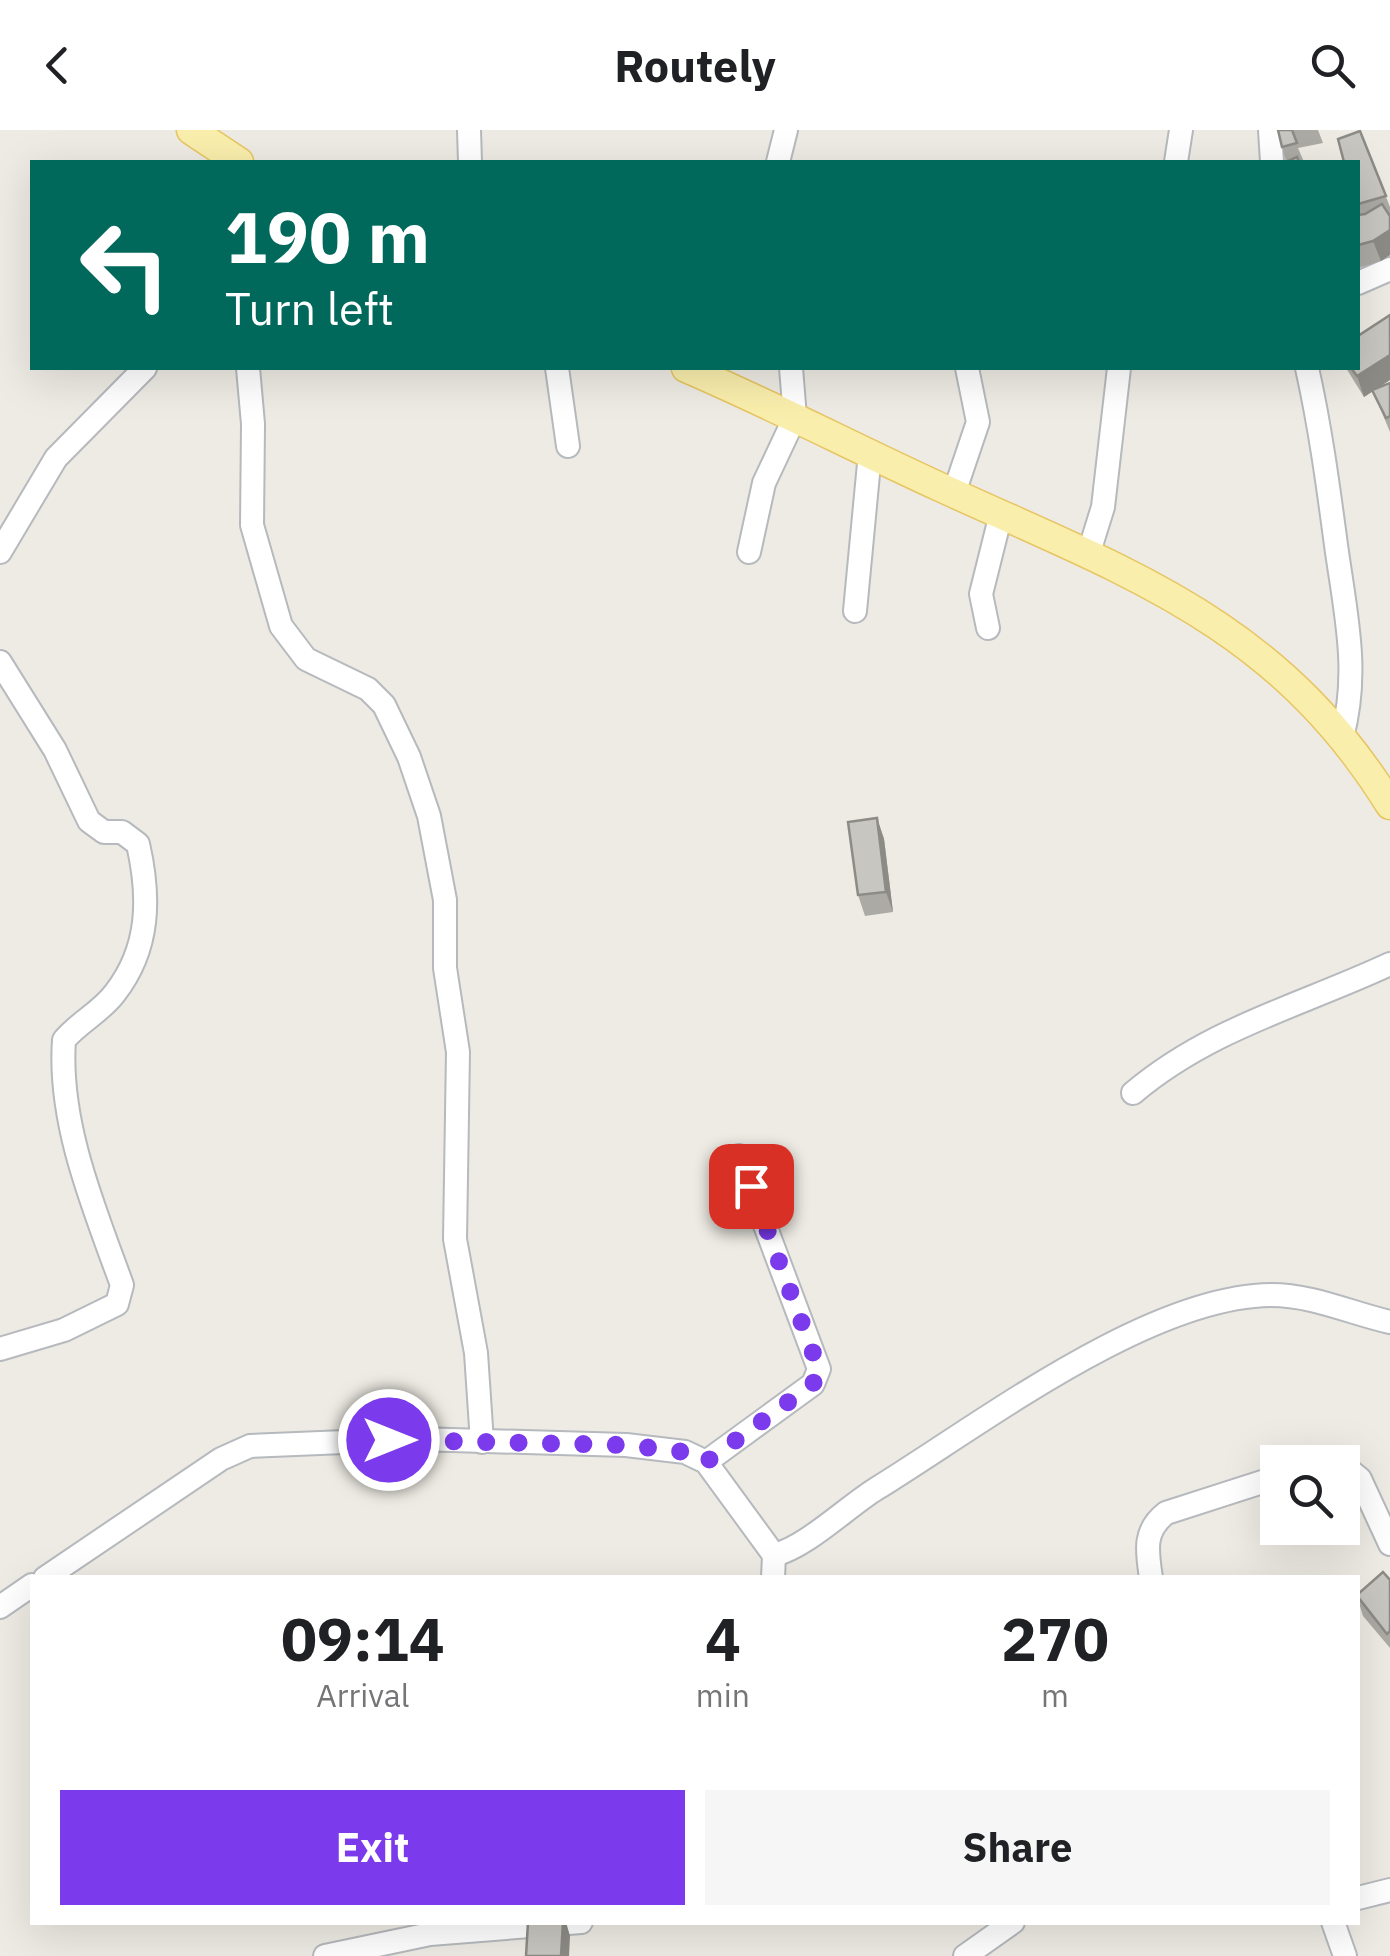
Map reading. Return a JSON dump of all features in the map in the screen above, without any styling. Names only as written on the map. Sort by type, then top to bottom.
[{"type":"main road","points":[[190,130],[236,160]]},
{"type":"main road","points":[[690,370],[1089,552],[1228,631],[1281,670],[1342,737],[1390,805]]},
{"type":"street","points":[[469,130],[470,160]]},
{"type":"street","points":[[778,160],[786,130]]},
{"type":"street","points":[[1176,160],[1181,130]]},
{"type":"street","points":[[1270,130],[1272,160]]},
{"type":"street","points":[[1360,282],[1390,269]]},
{"type":"street","points":[[0,552],[56,458],[143,370]]},
{"type":"street","points":[[248,370],[254,424],[252,526],[281,626],[306,658],[368,689],[384,706],[409,758],[429,816],[445,900],[446,968],[458,1052],[455,1239],[476,1353],[482,1442]]},
{"type":"street","points":[[557,370],[568,446]]},
{"type":"street","points":[[749,552],[764,483],[796,417],[791,370]]},
{"type":"street","points":[[954,493],[978,422],[967,370]]},
{"type":"street","points":[[1089,552],[1102,507],[1119,370]]},
{"type":"street","points":[[1307,370],[1321,430],[1352,644],[1352,702],[1342,737]]},
{"type":"street","points":[[855,612],[870,453]]},
{"type":"street","points":[[988,628],[981,594],[1001,514]]},
{"type":"street","points":[[0,662],[55,750],[89,821],[104,832],[122,832],[138,844],[148,919],[134,961],[116,992],[64,1040],[62,1077],[77,1150],[122,1285],[118,1304],[64,1330],[0,1349]]},
{"type":"street","points":[[1133,1093],[1174,1059],[1213,1038],[1390,964]]},
{"type":"street","points":[[706,1462],[813,1384],[819,1369],[739,1156]]},
{"type":"street","points":[[48,1575],[220,1459],[250,1446],[400,1440],[626,1445],[685,1452],[706,1462],[774,1566],[835,1515],[1062,1372],[1161,1321],[1266,1295],[1325,1302],[1390,1322]]},
{"type":"street","points":[[1360,1479],[1390,1544]]},
{"type":"street","points":[[1151,1575],[1147,1542],[1152,1524],[1166,1513],[1260,1483]]},
{"type":"street","points":[[0,1607],[30,1587]]},
{"type":"street","points":[[1360,1898],[1390,1890]]},
{"type":"street","points":[[325,1956],[430,1934],[544,1925]]},
{"type":"street","points":[[965,1956],[1009,1925]]},
{"type":"street","points":[[1333,1925],[1346,1956]]},
{"type":"building","points":[[1278,130],[1292,130],[1297,143],[1282,147]]},
{"type":"building","points":[[1360,131],[1386,196],[1360,203],[1360,160],[1343,160],[1338,139]]},
{"type":"building","points":[[1382,204],[1390,216],[1390,230],[1360,244],[1360,215]]},
{"type":"building","points":[[1390,315],[1390,355],[1357,376],[1352,370],[1360,370],[1360,335]]},
{"type":"building","points":[[1390,383],[1390,416],[1386,418],[1372,390]]},
{"type":"building","points":[[877,818],[886,892],[858,895],[848,822]]},
{"type":"building","points":[[1383,1572],[1390,1580],[1387,1634],[1360,1600],[1360,1592]]},
{"type":"building","points":[[528,1925],[563,1925],[561,1956],[526,1956]]},
{"type":"route","points":[[389,1440],[626,1445],[685,1452],[706,1462],[813,1384],[819,1369],[751,1186]]}]
